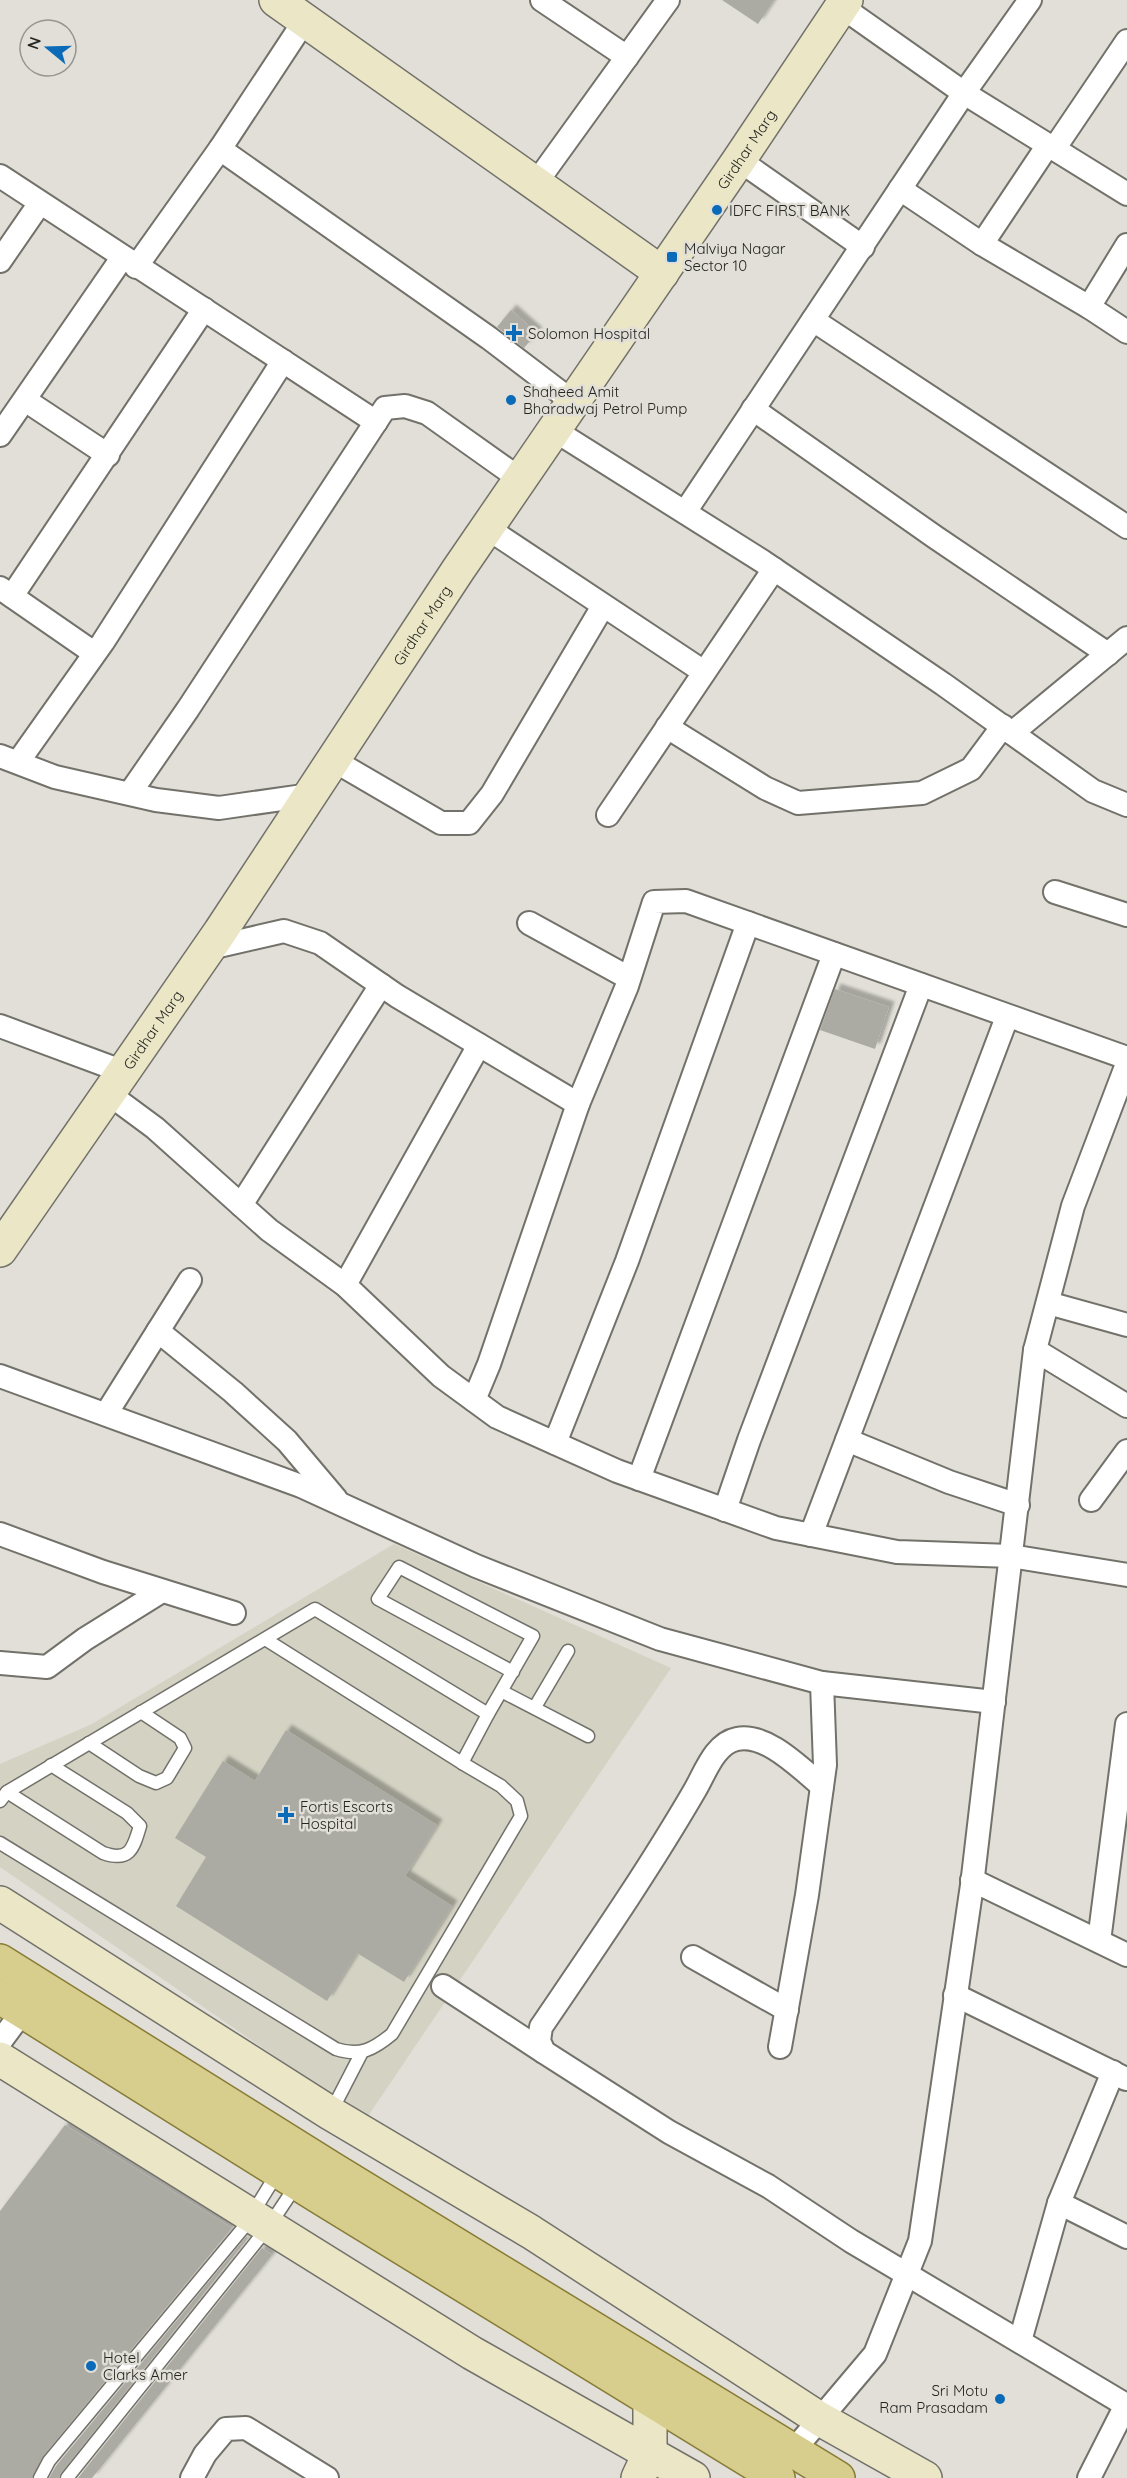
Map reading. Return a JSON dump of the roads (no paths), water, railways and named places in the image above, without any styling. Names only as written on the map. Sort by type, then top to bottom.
[{"type":"main road","points":[[0,1961],[334,2170],[786,2465]]},
{"type":"main road","points":[[11,2004],[720,2444],[786,2465],[838,2478]]},
{"type":"street","points":[[276,0],[662,273]]},
{"type":"street","points":[[542,0],[627,57]]},
{"type":"street","points":[[536,183],[668,0]]},
{"type":"street","points":[[685,512],[964,93],[1030,0]]},
{"type":"street","points":[[844,3],[964,93],[1127,194]]},
{"type":"street","name":"Girdhar Marg","points":[[0,1250],[215,940],[487,528],[844,3]]},
{"type":"street","points":[[0,435],[129,262],[220,149],[305,20]]},
{"type":"street","points":[[982,244],[1051,147],[1125,50]]},
{"type":"street","points":[[220,149],[489,338],[573,402]]},
{"type":"street","points":[[739,160],[863,247]]},
{"type":"street","points":[[0,176],[376,422]]},
{"type":"street","points":[[900,189],[982,244],[1127,332]]},
{"type":"street","points":[[0,261],[40,203]]},
{"type":"street","points":[[1089,307],[1127,245]]},
{"type":"street","points":[[94,653],[6,592],[108,454],[204,309]]},
{"type":"street","points":[[813,320],[1127,527]]},
{"type":"street","points":[[284,361],[178,528],[94,653],[9,759],[55,777],[156,800],[219,808],[303,805]]},
{"type":"street","points":[[25,399],[108,454]]},
{"type":"street","points":[[130,793],[188,709],[385,408],[405,406],[427,413],[520,479]]},
{"type":"street","points":[[753,409],[935,537],[1108,654]]},
{"type":"street","points":[[554,430],[774,569],[1008,729],[1093,791],[1127,805]]},
{"type":"street","points":[[487,528],[704,672]]},
{"type":"street","points":[[608,814],[774,569]]},
{"type":"street","points":[[333,760],[441,823],[469,823],[492,794],[603,606]]},
{"type":"street","points":[[667,727],[765,788],[798,803],[922,793],[971,768],[1008,729],[1127,638]]},
{"type":"street","points":[[1055,892],[1127,915]]},
{"type":"street","points":[[474,1400],[500,1332],[578,1104],[629,978],[654,902],[686,901],[1127,1058]]},
{"type":"street","points":[[529,923],[629,978]]},
{"type":"street","points":[[555,1443],[627,1261],[748,923]]},
{"type":"street","points":[[215,940],[284,931],[320,943],[381,985],[578,1104]]},
{"type":"street","points":[[639,1479],[834,954]]},
{"type":"street","points":[[241,1205],[381,985]]},
{"type":"street","points":[[725,1510],[749,1440],[921,986]]},
{"type":"street","points":[[811,1535],[1007,1017]]},
{"type":"street","points":[[0,1026],[116,1083],[155,1128],[269,1230],[345,1285],[441,1376],[497,1417],[639,1479],[776,1528],[897,1552],[1011,1556],[1127,1575]]},
{"type":"street","points":[[345,1285],[479,1045]]},
{"type":"street","points":[[786,2465],[820,2419],[874,2354],[920,2241],[972,1880],[1035,1350],[1073,1206],[1127,1064]]},
{"type":"street","points":[[106,1414],[190,1280]]},
{"type":"street","points":[[1048,1303],[1127,1325]]},
{"type":"street","points":[[159,1331],[233,1392],[287,1441],[339,1503]]},
{"type":"street","points":[[1035,1350],[1127,1406]]},
{"type":"street","points":[[0,1376],[301,1485],[477,1566],[660,1639],[822,1683],[994,1702]]},
{"type":"street","points":[[847,1440],[949,1482],[1018,1505]]},
{"type":"street","points":[[1091,1500],[1127,1451]]},
{"type":"street","points":[[0,1534],[103,1572],[234,1613]]},
{"type":"street","points":[[0,1663],[47,1667],[85,1639],[162,1591]]},
{"type":"street","points":[[780,2047],[807,1895],[825,1765],[822,1683]]},
{"type":"street","points":[[1099,1941],[1127,1724]]},
{"type":"street","points":[[544,2052],[539,2041],[541,2027],[681,1814],[719,1748],[737,1739],[753,1740],[773,1746],[822,1786]]},
{"type":"street","points":[[972,1880],[1127,1955]]},
{"type":"street","points":[[0,1903],[330,2114],[531,2232],[820,2419],[925,2478]]},
{"type":"street","points":[[693,1957],[787,2010]]},
{"type":"street","points":[[443,1986],[669,2132],[768,2186],[851,2241],[1127,2405],[1089,2478]]},
{"type":"street","points":[[956,1995],[1120,2076],[1059,2203],[1020,2342]]},
{"type":"street","points":[[0,2042],[11,2004]]},
{"type":"street","points":[[0,2059],[472,2353],[644,2465],[682,2475],[720,2444]]},
{"type":"street","points":[[1059,2203],[1127,2237]]},
{"type":"street","points":[[644,2465],[650,2400]]},
{"type":"street","points":[[192,2478],[205,2454],[226,2429],[246,2428],[327,2478]]},
{"type":"lane","points":[[462,1763],[488,1714],[503,1692],[533,1636],[399,1568],[378,1599],[513,1672]]},
{"type":"lane","points":[[51,1765],[127,1813],[140,1826],[136,1841],[128,1853],[116,1857],[103,1853],[3,1796],[51,1765],[315,1610],[488,1714]]},
{"type":"lane","points":[[0,1843],[336,2049],[349,2053],[362,2052],[376,2047],[392,2034],[521,1816],[518,1801],[501,1786],[265,1639]]},
{"type":"lane","points":[[535,1707],[568,1651]]},
{"type":"lane","points":[[503,1692],[588,1736]]},
{"type":"lane","points":[[88,1743],[140,1776],[156,1783],[167,1778],[185,1748],[180,1738],[141,1712]]},
{"type":"lane","points":[[330,2114],[362,2052]]},
{"type":"lane","points":[[67,2478],[261,2221],[288,2177]]},
{"type":"lane","points":[[40,2478],[49,2461],[261,2221],[288,2177]]},
{"type":"place","name":"IDFC FIRST BANK","points":[[717,210]]},
{"type":"place","name":"Malviya Nagar Sector 10","points":[[672,257]]},
{"type":"place","name":"Solomon Hospital","points":[[514,333]]},
{"type":"place","name":"Shaheed Amit Bharadwaj Petrol Pump","points":[[511,400]]},
{"type":"place","name":"Fortis Escorts Hospital","points":[[286,1815]]},
{"type":"place","name":"Hotel Clarks Amer","points":[[91,2366]]},
{"type":"place","name":"Sri Motu Ram Prasadam","points":[[1000,2399]]}]
